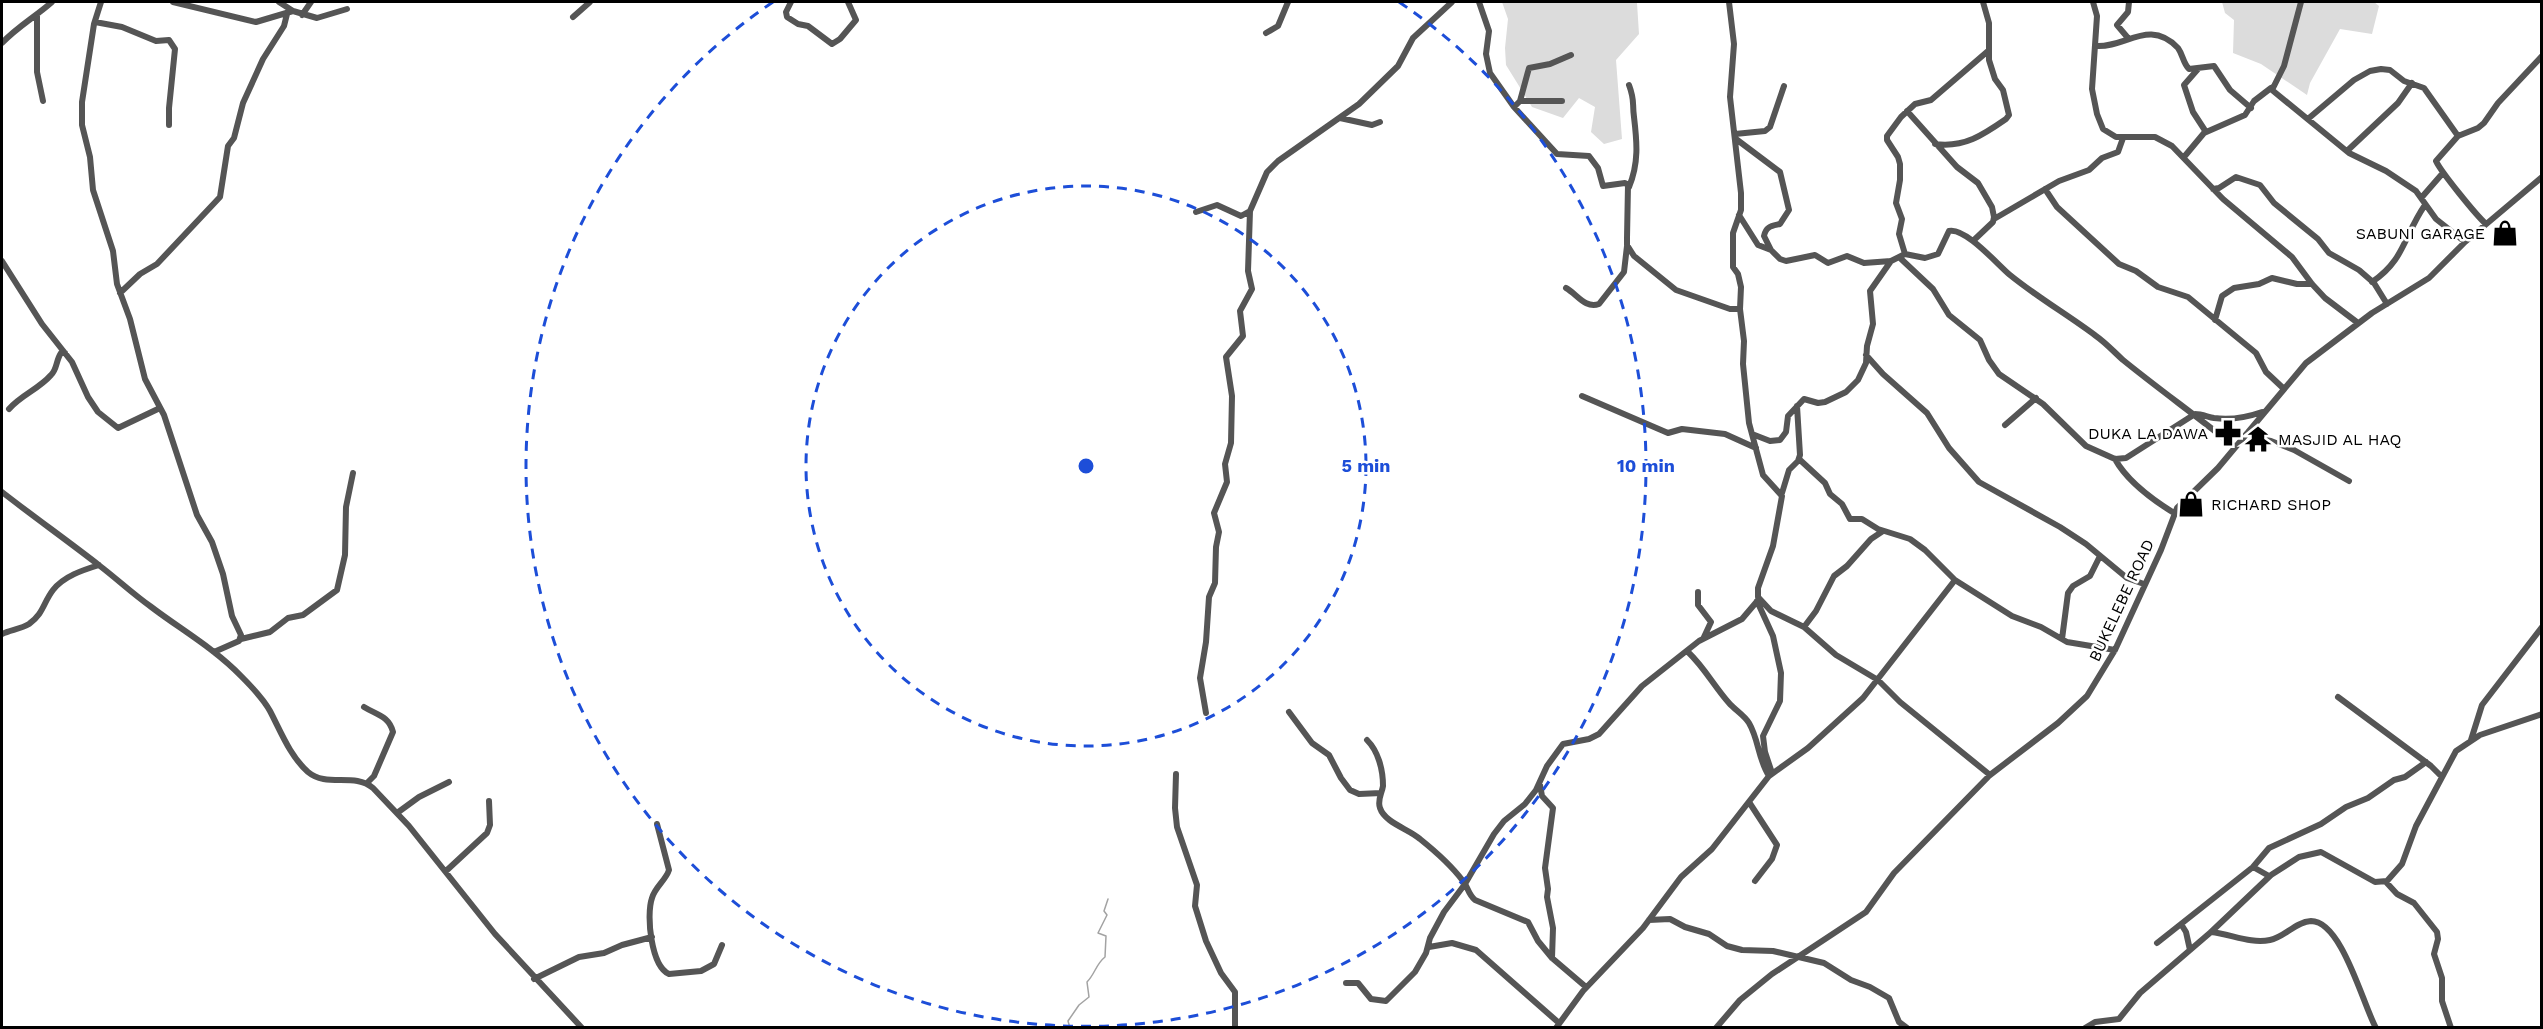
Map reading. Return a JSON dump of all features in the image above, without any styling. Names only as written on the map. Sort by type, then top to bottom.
[{"type":"street","points":[[2,43],[17,27],[37,15],[51,2]]},
{"type":"street","points":[[101,2],[95,22],[82,102],[82,125],[90,157],[93,190],[113,251],[117,284],[130,319],[145,380],[160,408],[197,515],[210,537],[221,566],[230,610],[241,639]]},
{"type":"street","points":[[173,2],[254,22],[290,12]]},
{"type":"street","points":[[279,2],[290,12],[321,18],[347,9]]},
{"type":"street","points":[[302,15],[311,2]]},
{"type":"street","points":[[573,17],[590,2]]},
{"type":"street","points":[[791,2],[786,12],[787,17],[793,22],[808,26],[832,44],[840,39],[856,20],[856,15],[848,2]]},
{"type":"street","points":[[1266,33],[1278,26],[1288,2]]},
{"type":"street","points":[[1206,713],[1200,678],[1206,642],[1209,597],[1215,583],[1216,547],[1219,532],[1214,513],[1227,482],[1226,464],[1232,443],[1232,396],[1226,357],[1243,336],[1240,311],[1252,290],[1248,271],[1250,211],[1269,170],[1359,104],[1398,66],[1413,38],[1424,31],[1452,2]]},
{"type":"street","points":[[1479,2],[1489,31],[1486,54],[1488,69],[1514,107],[1557,154],[1589,156],[1598,168],[1603,186],[1625,183],[1629,187]]},
{"type":"street","points":[[1729,2],[1734,44],[1730,97],[1741,193],[1733,240],[1733,267],[1738,274],[1741,287],[1740,309],[1744,341],[1744,369],[1752,434],[1763,475],[1782,493]]},
{"type":"street","points":[[1935,144],[1955,145],[1971,141],[2008,117],[2009,108],[2003,90],[1992,74],[1988,51],[1989,23],[1983,2]]},
{"type":"street","points":[[2093,2],[2097,16],[2092,81],[2100,125],[2109,134],[2123,138],[2157,138],[2184,157],[2213,189],[2289,254],[2312,284],[2358,323]]},
{"type":"street","points":[[2128,38],[2116,25],[2128,12],[2129,2]]},
{"type":"street","points":[[2184,157],[2206,132],[2246,115],[2254,101],[2271,88],[2284,66],[2301,2]]},
{"type":"street","points":[[120,293],[140,274],[157,264],[221,195],[228,146],[234,138],[243,103],[263,58],[284,26],[290,12]]},
{"type":"street","points":[[37,15],[37,72],[43,101]]},
{"type":"street","points":[[95,22],[122,27],[156,41],[169,40],[173,43],[175,48],[169,125]]},
{"type":"street","points":[[2096,46],[2108,45],[2140,34],[2163,37],[2180,52],[2187,67],[2192,70],[2214,66],[2230,90],[2251,108]]},
{"type":"street","points":[[1988,51],[1931,100],[1918,103],[1907,111],[1887,139],[1900,164],[1896,203],[1902,219],[1899,234],[1902,255],[1933,289],[1949,315],[1980,340],[1989,360],[1999,374],[2036,398],[2082,444],[2115,459],[2123,459],[2131,455],[2195,414],[2225,418],[2241,415],[2250,417],[2264,412]]},
{"type":"street","points":[[1514,107],[1521,101],[1529,68],[1550,64],[1571,55]]},
{"type":"street","points":[[2486,224],[2442,174],[2436,161],[2458,135],[2478,128],[2484,123],[2498,103],[2541,56]]},
{"type":"street","points":[[2199,69],[2184,85],[2193,112],[2206,132]]},
{"type":"street","points":[[2308,118],[2354,80],[2370,71],[2390,70],[2404,81],[2426,90],[2458,135]]},
{"type":"street","points":[[2347,152],[2398,103],[2412,83]]},
{"type":"street","points":[[1566,288],[1593,306],[1599,304],[1624,272],[1628,245],[1629,187],[1635,168],[1638,138],[1634,118],[1635,100],[1629,85]]},
{"type":"street","points":[[1735,137],[1770,127],[1784,86]]},
{"type":"street","points":[[2271,88],[2347,152],[2386,171],[2422,197],[2436,219],[2465,242]]},
{"type":"street","points":[[1521,101],[1562,101]]},
{"type":"street","points":[[1907,111],[1957,167],[1978,183],[1992,207],[1994,219]]},
{"type":"street","points":[[1340,118],[1372,125],[1380,122]]},
{"type":"street","points":[[1735,137],[1775,167],[1782,177],[1789,210],[1780,224],[1771,226],[1766,230],[1764,236],[1771,250],[1780,260],[1786,261],[1815,255],[1828,262],[1847,256],[1861,263],[1891,261],[1902,255],[1925,258],[1936,256],[1952,230],[1974,240],[1985,254],[2011,275],[2097,336],[2123,360],[2235,447]]},
{"type":"street","points":[[1974,240],[1994,219],[2063,179],[2089,170],[2102,158],[2115,154],[2123,138]]},
{"type":"street","points":[[2422,197],[2442,174]]},
{"type":"street","points":[[2213,189],[2220,188],[2236,177],[2257,183],[2274,203],[2320,241],[2329,253],[2359,270],[2372,282],[2387,304]]},
{"type":"street","name":"BUKELEBE ROAD","points":[[1716,1028],[1740,1000],[1772,974],[1866,912],[1894,873],[1990,775],[2078,705],[2094,686],[2115,650],[2161,550],[2174,513],[2235,447],[2283,387],[2306,363],[2358,323],[2429,278],[2465,242],[2541,177]]},
{"type":"street","points":[[2045,189],[2057,207],[2119,264],[2136,271],[2158,287],[2187,297],[2256,353],[2266,372],[2283,387]]},
{"type":"street","points":[[1196,212],[1217,205],[1241,216],[1250,211]]},
{"type":"street","points":[[2372,282],[2395,262],[2405,246],[2411,227],[2425,205]]},
{"type":"street","points":[[1739,215],[1758,245],[1771,250]]},
{"type":"street","points":[[1628,245],[1637,260],[1676,290],[1730,309],[1740,309]]},
{"type":"street","points":[[2,261],[38,318],[65,353],[98,412],[116,428],[160,408]]},
{"type":"street","points":[[1752,434],[1770,441],[1779,440],[1786,432],[1788,416],[1806,398],[1822,402],[1846,392],[1858,380],[1866,363],[1873,319],[1870,291],[1891,261]]},
{"type":"street","points":[[2215,320],[2222,296],[2234,288],[2259,284],[2272,278],[2297,284],[2312,284]]},
{"type":"street","points":[[9,409],[17,400],[53,374],[58,357],[65,353]]},
{"type":"street","points":[[1866,355],[1883,374],[1927,413],[1949,448],[1979,482],[2048,520],[2086,544],[2127,578],[2144,584]]},
{"type":"street","points":[[1582,396],[1668,433],[1682,429],[1725,434],[1756,448]]},
{"type":"street","points":[[2005,425],[2036,398]]},
{"type":"street","points":[[1771,774],[1763,736],[1780,701],[1781,673],[1773,636],[1758,600],[1758,588],[1770,557],[1782,493],[1790,470],[1799,459],[1801,442],[1797,406]]},
{"type":"street","points":[[2248,432],[2294,450],[2349,481]]},
{"type":"street","points":[[1799,459],[1825,483],[1830,494],[1842,504],[1849,518],[1862,519],[1883,531],[1910,539],[1925,550],[1955,580],[2012,616],[2072,643],[2115,650]]},
{"type":"street","points":[[2115,459],[2128,476],[2159,504],[2174,513]]},
{"type":"street","points":[[214,652],[241,639],[270,632],[288,618],[303,615],[337,590],[345,562],[346,507],[353,474]]},
{"type":"street","points":[[2,492],[148,605],[214,652],[240,675],[262,700],[276,728],[298,761],[310,774],[320,780],[356,780],[370,786],[397,813],[534,979],[582,1028]]},
{"type":"street","points":[[1804,627],[1817,609],[1834,576],[1847,566],[1870,539],[1883,531]]},
{"type":"street","points":[[2062,639],[2068,593],[2073,586],[2090,576],[2100,556]]},
{"type":"street","points":[[2,634],[26,626],[37,617],[45,609],[55,587],[63,580],[99,565]]},
{"type":"street","points":[[1429,947],[1452,943],[1476,950],[1558,1025],[1586,987],[1649,920],[1681,877],[1712,849],[1771,774],[1835,725],[1863,698],[1955,580]]},
{"type":"street","points":[[1698,592],[1698,605],[1711,622],[1704,638]]},
{"type":"street","points":[[1758,600],[1776,614],[1804,627],[1836,655],[1878,681],[1900,702],[1990,775]]},
{"type":"street","points":[[1346,983],[1357,983],[1371,999],[1387,1001],[1415,972],[1429,947],[1430,938],[1443,912],[1465,884],[1498,828],[1525,804],[1540,784],[1547,766],[1563,744],[1589,740],[1599,734],[1642,686],[1704,638],[1735,624],[1758,600]]},
{"type":"street","points":[[2471,740],[2482,705],[2541,627]]},
{"type":"street","points":[[1688,652],[1706,670],[1731,705],[1749,723],[1762,763],[1771,774]]},
{"type":"street","points":[[2338,697],[2426,762],[2441,776]]},
{"type":"street","points":[[364,707],[381,714],[392,727],[393,732],[370,786]]},
{"type":"street","points":[[1289,712],[1312,743],[1329,755],[1350,790],[1359,794],[1381,793]]},
{"type":"street","points":[[2085,1028],[2095,1022],[2119,1019],[2140,993],[2211,932],[2269,876],[2299,857],[2315,851],[2325,853],[2374,882],[2386,882],[2398,871],[2404,861],[2416,826],[2456,752],[2471,740],[2509,724],[2522,723],[2541,714]]},
{"type":"street","points":[[1367,740],[1379,757],[1383,784],[1379,806],[1383,814],[1420,838],[1465,884],[1469,894],[1477,901],[1529,924],[1538,941],[1552,958],[1586,987]]},
{"type":"street","points":[[2157,943],[2253,867],[2269,848],[2321,824],[2346,807],[2368,798],[2394,780],[2405,777],[2426,762]]},
{"type":"street","points":[[1176,774],[1176,819],[1180,840],[1197,885],[1195,906],[1206,941],[1221,973],[1235,992],[1235,1028]]},
{"type":"street","points":[[397,813],[419,797],[449,782]]},
{"type":"street","points":[[1540,784],[1542,796],[1553,808],[1545,868],[1548,888],[1546,897],[1553,928],[1552,958]]},
{"type":"street","points":[[446,871],[487,833],[490,825],[489,801]]},
{"type":"street","points":[[1749,802],[1777,845],[1772,860],[1755,881]]},
{"type":"street","points":[[657,824],[669,862],[669,870],[652,895],[649,910],[658,965],[669,974],[701,971],[711,967],[722,945]]},
{"type":"street","points":[[2253,867],[2269,876]]},
{"type":"street","points":[[2386,882],[2397,894],[2414,903],[2437,932],[2438,939],[2434,953],[2442,978],[2442,1002],[2451,1028]]},
{"type":"street","points":[[1649,920],[1670,919],[1685,927],[1709,934],[1727,946],[1742,950],[1773,951],[1830,965],[1851,980],[1870,987],[1889,998],[1899,1022],[1907,1028]]},
{"type":"street","points":[[2211,932],[2244,940],[2270,940],[2304,923],[2312,921],[2322,924],[2337,942],[2376,1028]]},
{"type":"street","points":[[2181,924],[2186,932],[2190,950]]},
{"type":"street","points":[[534,979],[579,957],[604,953],[622,945],[652,937]]},
{"type":"shaded area","points":[[1502,2],[1637,3],[1639,34],[1616,60],[1622,139],[1604,144],[1591,132],[1595,107],[1579,98],[1563,118],[1532,107],[1506,65],[1508,19]]},
{"type":"shaded area","points":[[2222,2],[2374,2],[2379,6],[2372,34],[2340,29],[2310,83],[2307,95],[2261,64],[2233,53],[2234,20],[2225,13]]},
{"type":"waterway","points":[[1070,1028],[1068,1021],[1079,1005],[1089,997],[1087,982],[1105,957],[1106,936],[1098,933],[1107,915],[1104,911],[1108,899]]},
{"type":"place","name":"SABUNI GARAGE","points":[[2505,233]]},
{"type":"place","name":"DUKA LA DAWA","points":[[2228,433]]},
{"type":"place","name":"MASJID AL HAQ","points":[[2258,439]]},
{"type":"place","name":"RICHARD SHOP","points":[[2191,504]]}]
